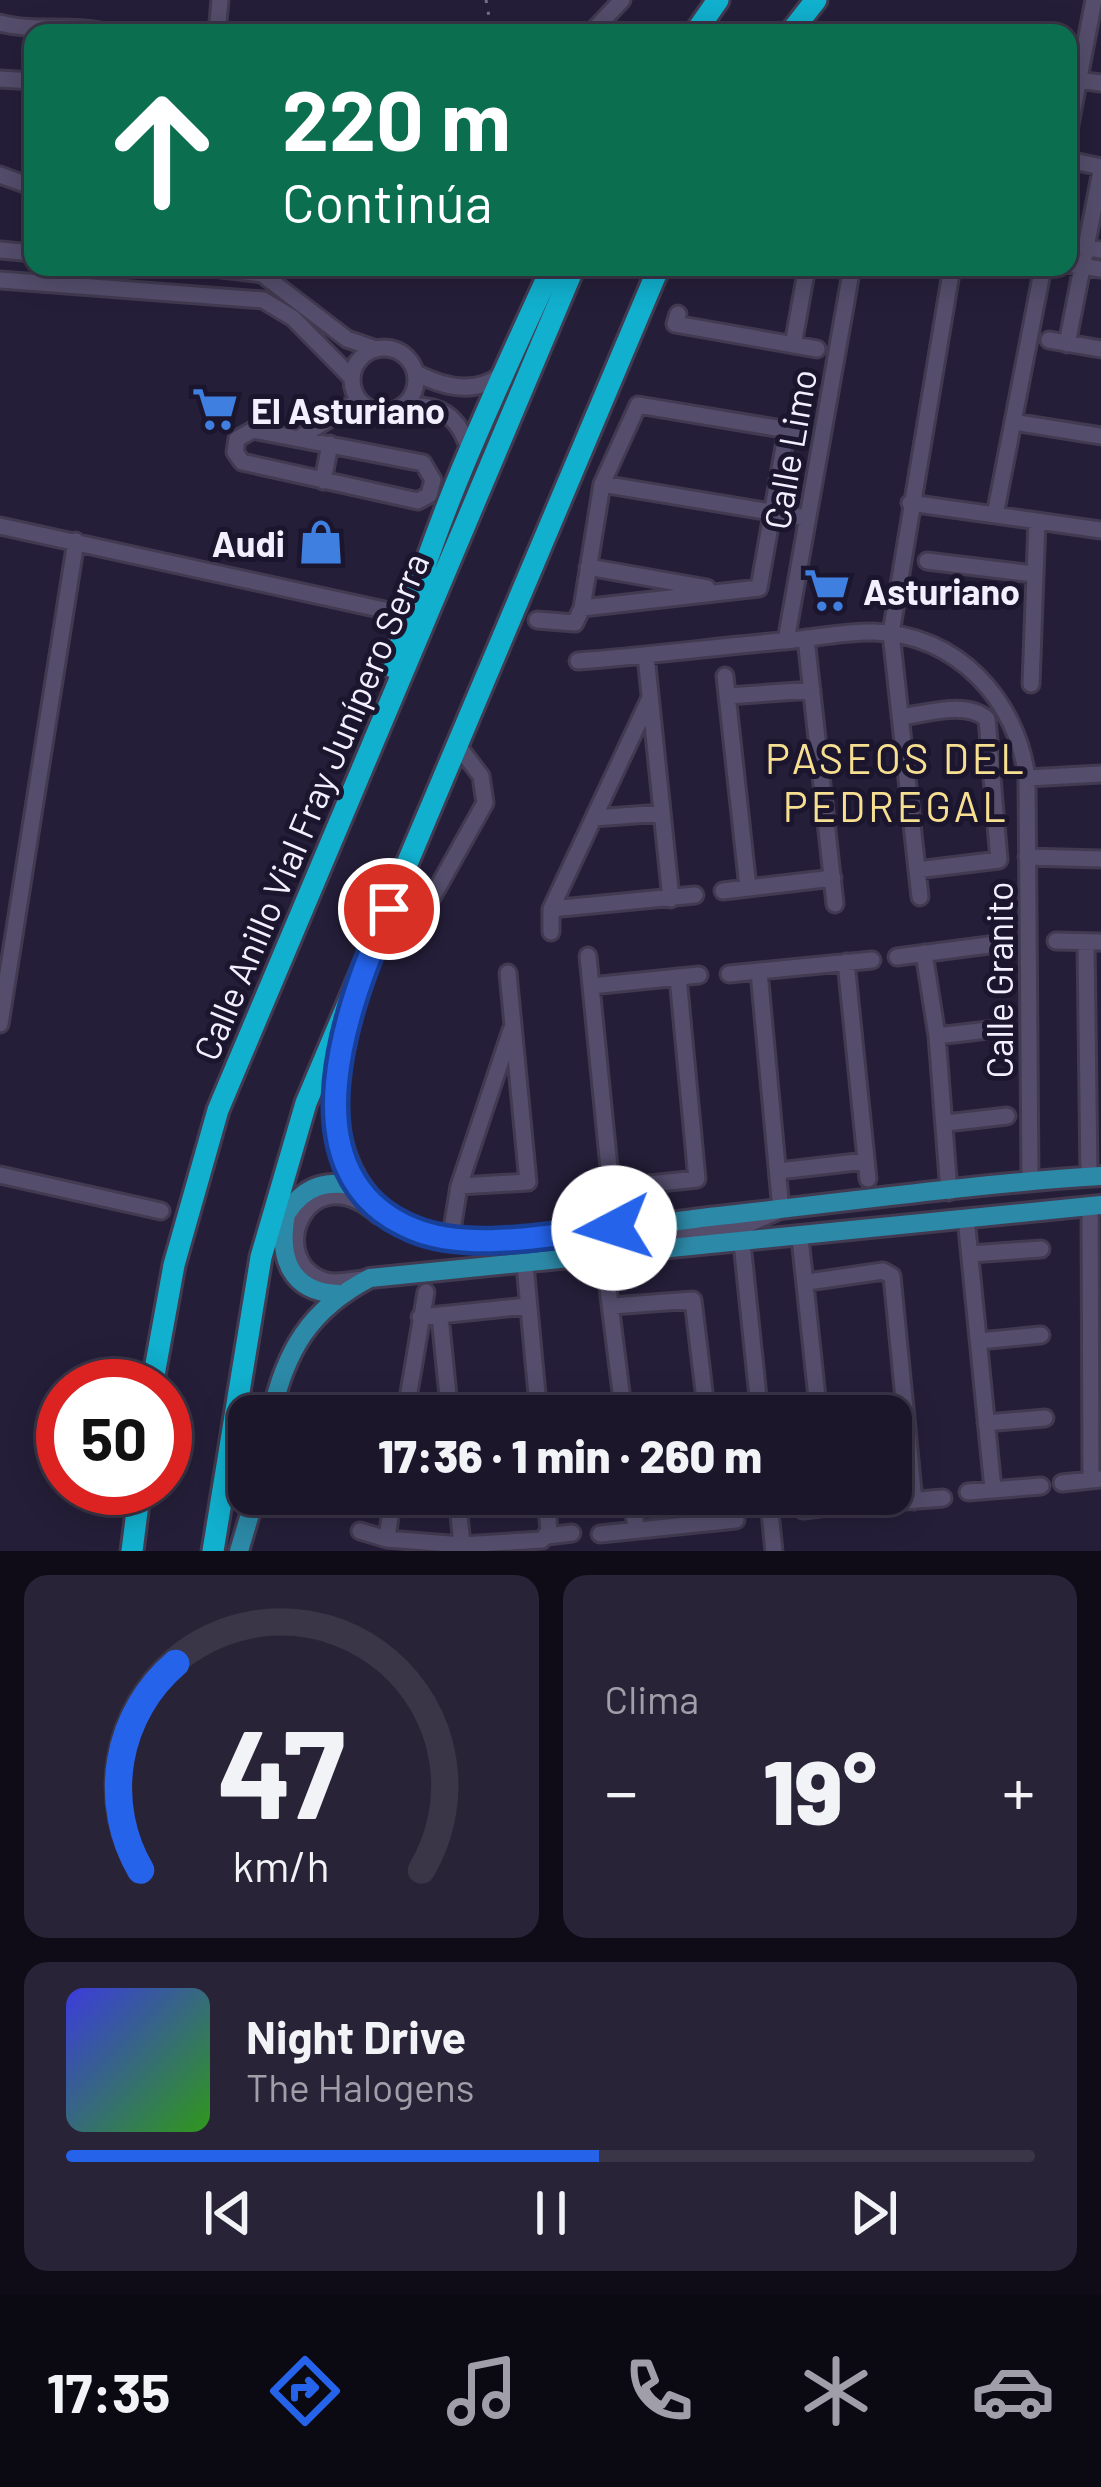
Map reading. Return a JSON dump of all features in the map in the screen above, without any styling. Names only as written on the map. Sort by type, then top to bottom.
[{"type":"highway","points":[[797,24],[816,0]]},
{"type":"highway","points":[[376,736],[437,494],[461,479],[548,276]]},
{"type":"highway","name":"Calle Anillo Vial Fray Junípero Serra","points":[[157,1359],[174,1265],[218,1110],[570,276]]},
{"type":"highway","points":[[213,1551],[261,1257],[306,1103],[655,276]]},
{"type":"highway","points":[[132,1551],[137,1515]]},
{"type":"main road","points":[[353,993],[334,1096],[336,1123],[362,1187]]},
{"type":"main road","points":[[338,1294],[318,1293],[290,1272],[283,1255],[286,1214],[313,1186],[335,1181],[362,1187],[414,1230],[451,1236],[576,1232],[1095,1176]]},
{"type":"main road","points":[[276,1395],[302,1331],[338,1294],[370,1278],[444,1267],[524,1264],[1096,1206]]},
{"type":"main road","points":[[239,1551],[250,1515]]},
{"type":"street","points":[[599,24],[622,0]]},
{"type":"street","points":[[1077,84],[1094,0]]},
{"type":"street","points":[[1078,80],[1101,83]]},
{"type":"street","points":[[1078,162],[1101,169],[1094,249]]},
{"type":"street","points":[[265,276],[347,339],[402,353],[416,374],[438,385],[467,388],[503,373]]},
{"type":"street","points":[[793,345],[805,276]]},
{"type":"street","name":"Calle Limo","points":[[786,641],[851,276]]},
{"type":"street","points":[[920,897],[891,633],[950,276]]},
{"type":"street","points":[[995,515],[1040,276]]},
{"type":"street","points":[[1067,344],[1074,276]]},
{"type":"street","points":[[0,280],[263,300],[293,318],[352,377],[359,400],[380,412],[403,406],[438,406],[455,418],[470,454]]},
{"type":"street","points":[[678,314],[675,325],[817,350]]},
{"type":"street","points":[[1048,340],[1101,349]]},
{"type":"street","points":[[352,377],[364,355],[376,349]]},
{"type":"street","points":[[403,406],[412,397],[416,374]]},
{"type":"street","points":[[299,437],[359,400]]},
{"type":"street","points":[[537,620],[575,623],[582,608],[602,484],[638,405],[793,431],[759,588],[582,608]]},
{"type":"street","points":[[1012,422],[1101,436]]},
{"type":"street","points":[[244,431],[330,444],[423,463],[437,494],[418,501],[242,463],[235,452],[244,431]]},
{"type":"street","points":[[323,481],[330,444]]},
{"type":"street","points":[[602,484],[807,518]]},
{"type":"street","points":[[910,502],[1101,530]]},
{"type":"street","points":[[1031,684],[1037,521]]},
{"type":"street","points":[[0,526],[407,615]]},
{"type":"street","points":[[0,1024],[76,541]]},
{"type":"street","points":[[927,561],[1034,574]]},
{"type":"street","points":[[589,567],[722,591]]},
{"type":"street","name":"Calle Granito","points":[[578,661],[891,633],[928,643],[990,688],[1011,716],[1027,778],[1030,1181]]},
{"type":"street","points":[[806,638],[835,904]]},
{"type":"street","points":[[646,656],[671,899]]},
{"type":"street","points":[[725,676],[748,887]]},
{"type":"street","points":[[728,696],[812,690]]},
{"type":"street","points":[[551,932],[551,909],[650,698]]},
{"type":"street","points":[[900,717],[962,710],[981,713],[987,718],[995,785],[999,860],[917,870]]},
{"type":"street","points":[[389,909],[433,896],[485,803],[481,776],[459,747]]},
{"type":"street","points":[[1027,778],[1101,774]]},
{"type":"street","points":[[594,818],[662,813]]},
{"type":"street","points":[[1028,857],[1101,859]]},
{"type":"street","points":[[723,891],[833,878]]},
{"type":"street","points":[[551,909],[694,895]]},
{"type":"street","points":[[1056,941],[1094,942],[1095,1176]]},
{"type":"street","points":[[897,957],[1004,943]]},
{"type":"street","points":[[924,953],[937,1036],[949,1192]]},
{"type":"street","points":[[588,956],[614,1228]]},
{"type":"street","points":[[729,974],[872,960]]},
{"type":"street","points":[[779,1171],[867,1170],[846,962]]},
{"type":"street","points":[[576,1232],[612,1238],[746,1225],[781,1210],[759,972]]},
{"type":"street","points":[[508,973],[530,1202]]},
{"type":"street","points":[[591,986],[699,975]]},
{"type":"street","points":[[612,1188],[698,1178],[678,977]]},
{"type":"street","points":[[451,1236],[459,1186],[514,1022]]},
{"type":"street","points":[[937,1036],[1005,1028]]},
{"type":"street","points":[[946,1123],[1007,1116]]},
{"type":"street","points":[[0,1175],[161,1211]]},
{"type":"street","points":[[459,1186],[528,1182]]},
{"type":"street","points":[[370,1278],[325,1281],[305,1268],[296,1234],[307,1208],[344,1194],[364,1202],[388,1222],[414,1230]]},
{"type":"street","points":[[1062,1483],[1096,1479],[1096,1206]]},
{"type":"street","points":[[966,1218],[993,1489]]},
{"type":"street","points":[[622,1395],[612,1306],[594,1257],[613,1246],[745,1231],[800,1238],[817,1395]]},
{"type":"street","points":[[742,1243],[758,1395]]},
{"type":"street","points":[[971,1254],[1041,1249]]},
{"type":"street","points":[[524,1264],[536,1395]]},
{"type":"street","points":[[808,1282],[886,1265],[914,1501],[943,1498]]},
{"type":"street","points":[[408,1395],[425,1292]]},
{"type":"street","points":[[612,1306],[693,1300],[704,1395]]},
{"type":"street","points":[[420,1317],[527,1306]]},
{"type":"street","points":[[440,1316],[448,1395]]},
{"type":"street","points":[[979,1340],[1041,1335]]},
{"type":"street","points":[[986,1423],[1046,1418]]},
{"type":"street","points":[[968,1492],[1041,1486]]},
{"type":"street","points":[[387,1539],[391,1515]]},
{"type":"street","points":[[460,1515],[462,1544]]},
{"type":"street","points":[[546,1515],[547,1536]]},
{"type":"street","points":[[634,1515],[636,1530]]},
{"type":"street","points":[[600,1534],[727,1521],[725,1515]]},
{"type":"street","points":[[770,1515],[774,1551]]},
{"type":"street","points":[[360,1532],[387,1539],[462,1544],[572,1533]]},
{"type":"place","name":"El Asturiano","points":[[215,409]]},
{"type":"place","name":"Audi","points":[[321,542]]},
{"type":"place","name":"Asturiano","points":[[827,590]]},
{"type":"district","name":"PASEOS DEL PEDREGAL","points":[[896,782]]},
{"type":"route","points":[[389,909],[353,993],[334,1096],[336,1123],[362,1187],[391,1216],[414,1230],[436,1234],[485,1238],[614,1228]]}]
